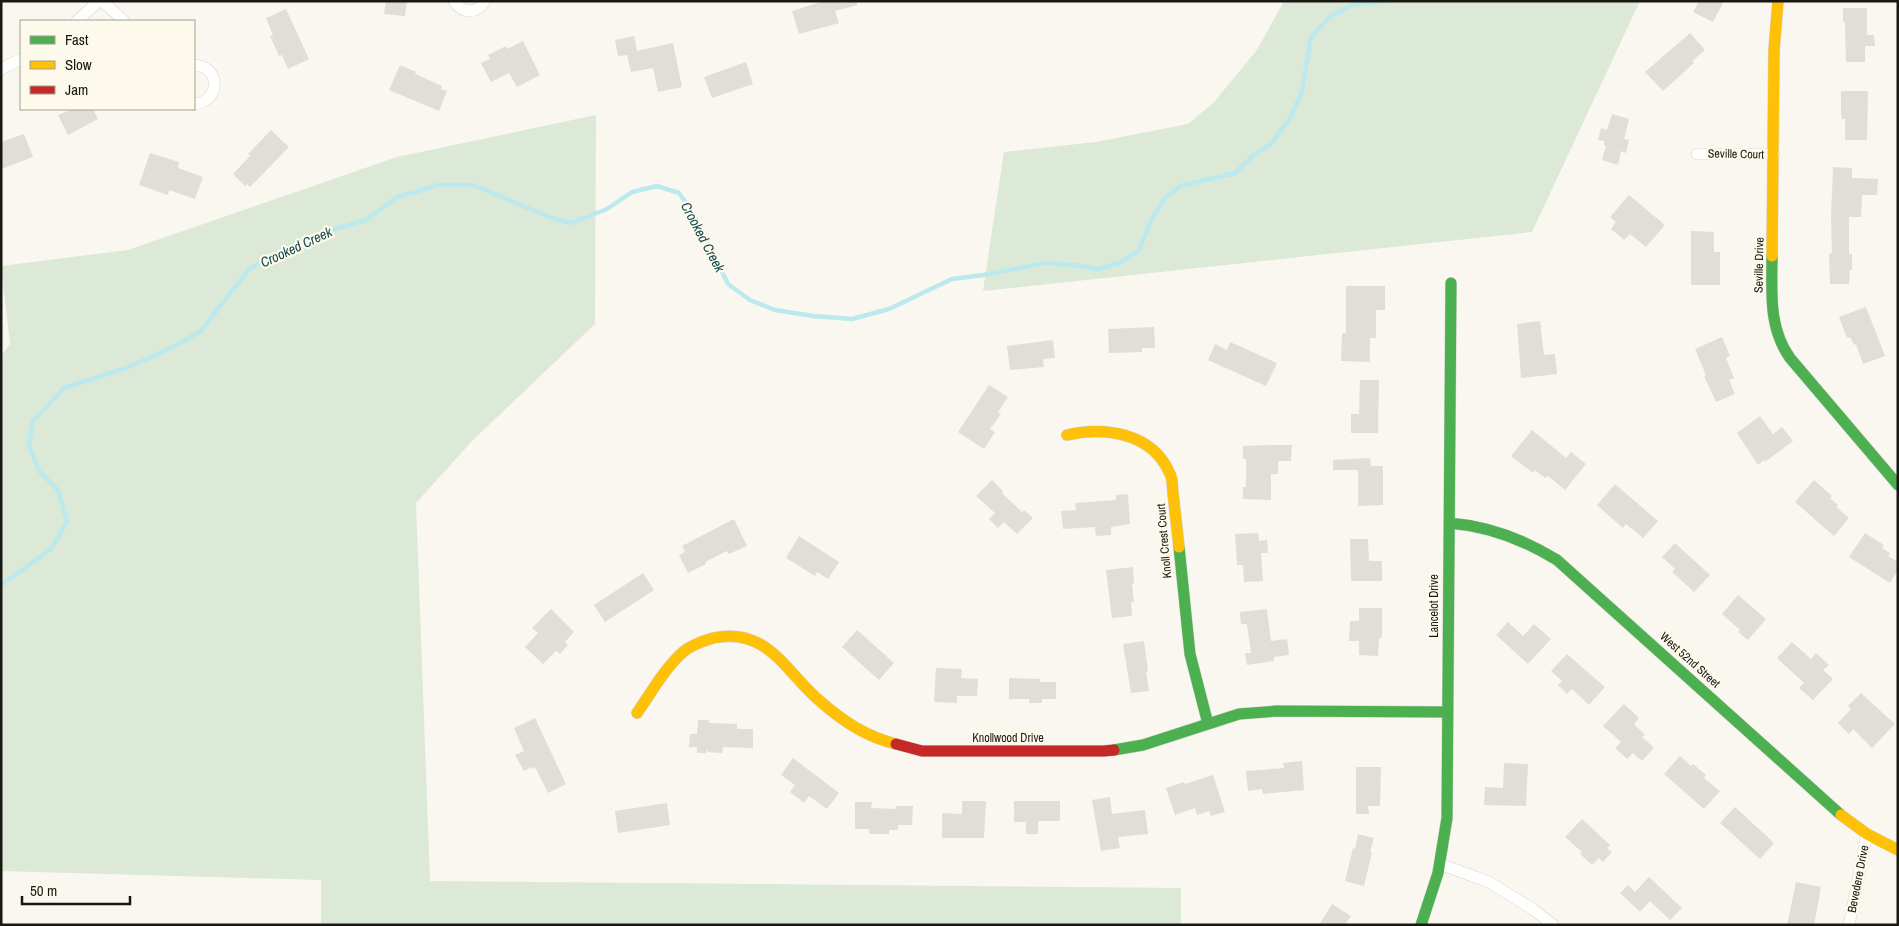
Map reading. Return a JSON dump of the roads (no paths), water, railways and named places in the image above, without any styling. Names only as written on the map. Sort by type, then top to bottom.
[{"type":"street","points":[[78,20],[100,1],[123,20]]},
{"type":"street","points":[[454,1],[461,9],[468,11],[480,8],[485,1]]},
{"type":"street","name":"Seville Drive","points":[[1778,1],[1774,43],[1772,303],[1774,325],[1778,340],[1790,358],[1898,485]]},
{"type":"street","points":[[1,69],[20,60]]},
{"type":"street","points":[[195,65],[207,69],[213,77],[214,83],[213,90],[208,99],[202,103],[195,104]]},
{"type":"street","name":"Seville Court","points":[[1697,154],[1774,154]]},
{"type":"street","name":"Lancelot Drive","points":[[1421,925],[1431,898],[1440,864],[1447,818],[1451,283]]},
{"type":"street","name":"Knoll Crest Court","points":[[1067,435],[1080,430],[1099,429],[1131,436],[1154,452],[1163,462],[1170,475],[1190,654],[1196,686],[1208,724]]},
{"type":"street","name":"West 52nd Street","points":[[1449,523],[1496,530],[1534,545],[1557,560],[1841,815],[1867,834],[1898,850]]},
{"type":"street","name":"Knollwood Drive","points":[[637,713],[670,666],[684,651],[701,641],[727,635],[746,638],[770,649],[820,701],[852,726],[876,739],[922,751],[1104,752],[1142,745],[1239,714],[1278,711],[1448,712]]},
{"type":"street","name":"Bevedere Drive","points":[[1849,925],[1867,834]]},
{"type":"street","points":[[1440,864],[1489,882],[1529,906],[1553,925]]},
{"type":"waterway","name":"Crooked Creek","points":[[1,585],[51,549],[67,522],[58,490],[39,471],[29,445],[33,421],[64,388],[129,367],[173,347],[201,331],[249,269],[286,248],[331,230],[366,220],[397,197],[439,185],[473,185],[552,218],[571,223],[607,209],[632,192],[657,186],[679,193],[694,214],[728,284],[750,300],[775,310],[813,316],[852,319],[889,309],[952,279],[1045,263],[1099,269],[1122,262],[1139,250],[1151,221],[1164,199],[1180,186],[1235,173],[1254,155],[1271,144],[1290,118],[1302,92],[1311,37],[1331,16],[1355,4],[1390,1]]}]
